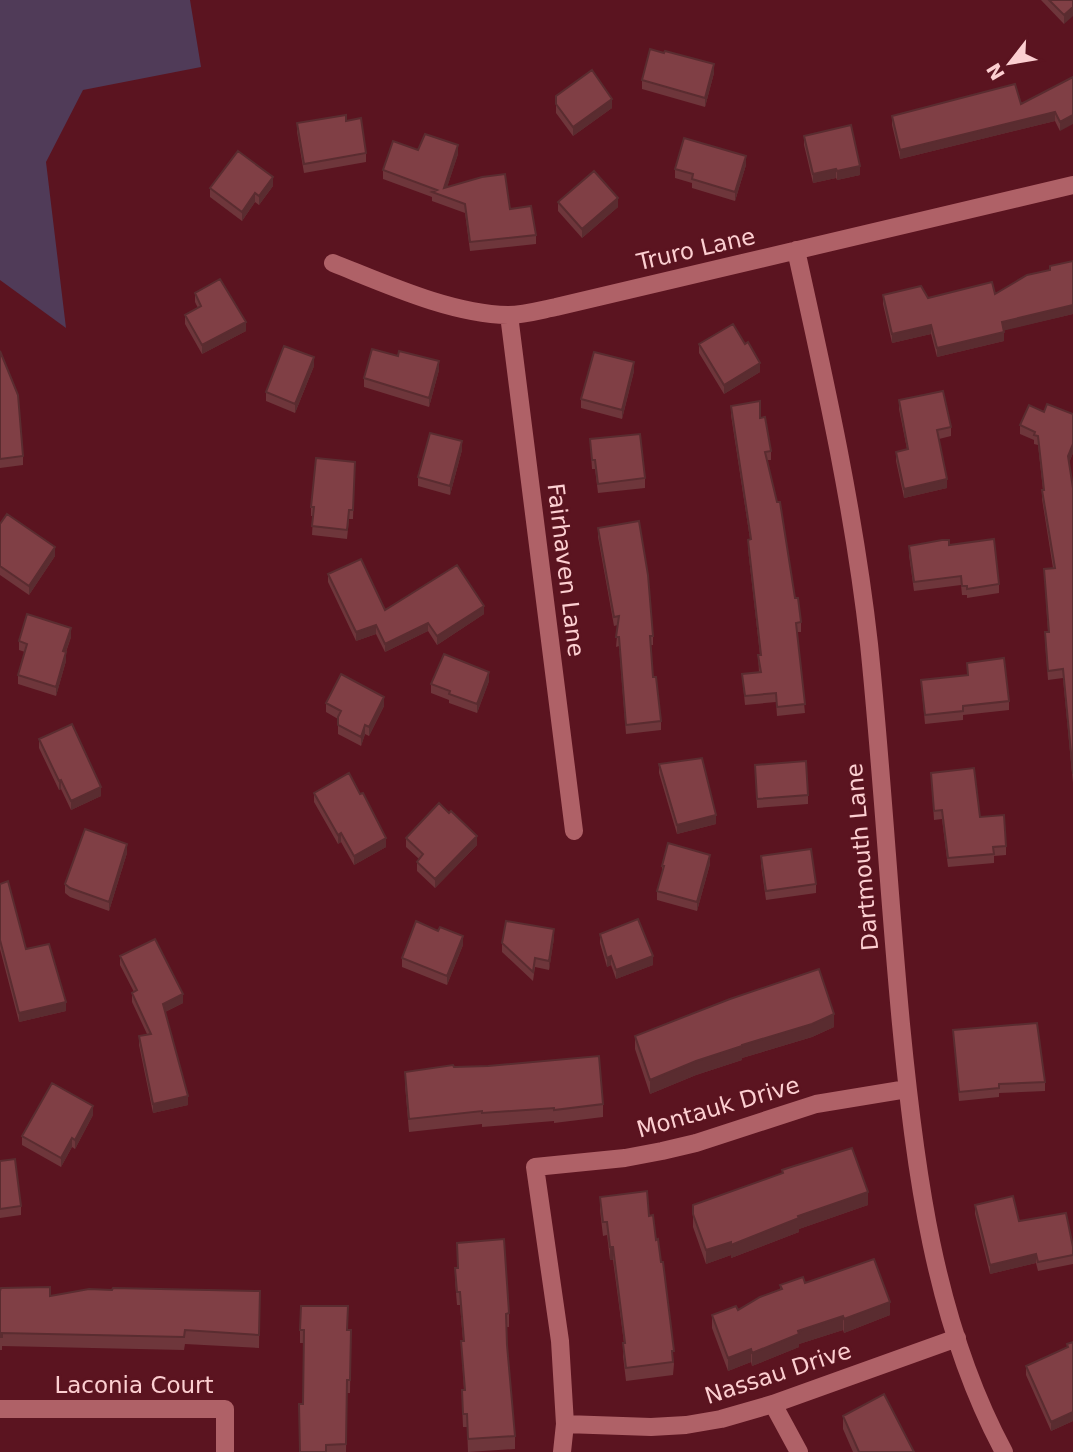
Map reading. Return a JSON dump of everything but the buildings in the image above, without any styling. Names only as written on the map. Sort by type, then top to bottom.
[{"type":"street","name":"Truro Lane","points":[[333,263],[434,301],[509,315],[556,307],[1073,185]]},
{"type":"street","name":"Dartmouth Lane","points":[[796,250],[843,465],[857,548],[869,645],[907,1089],[925,1215],[941,1288],[957,1338],[1004,1452]]},
{"type":"street","name":"Fairhaven Lane","points":[[509,315],[574,831]]},
{"type":"street","name":"Montauk Drive","points":[[562,1452],[565,1423],[560,1341],[535,1167],[625,1158],[662,1151],[696,1143],[816,1104],[907,1089]]},
{"type":"street","name":"Nassau Drive","points":[[565,1423],[651,1427],[721,1419],[773,1404],[957,1338]]},
{"type":"street","points":[[773,1404],[799,1452]]},
{"type":"street","name":"Laconia Court","points":[[0,1409],[225,1409],[225,1452]]},
{"type":"shaded area","points":[[0,0],[190,0],[201,67],[83,90],[46,162],[66,328],[0,280]]}]
